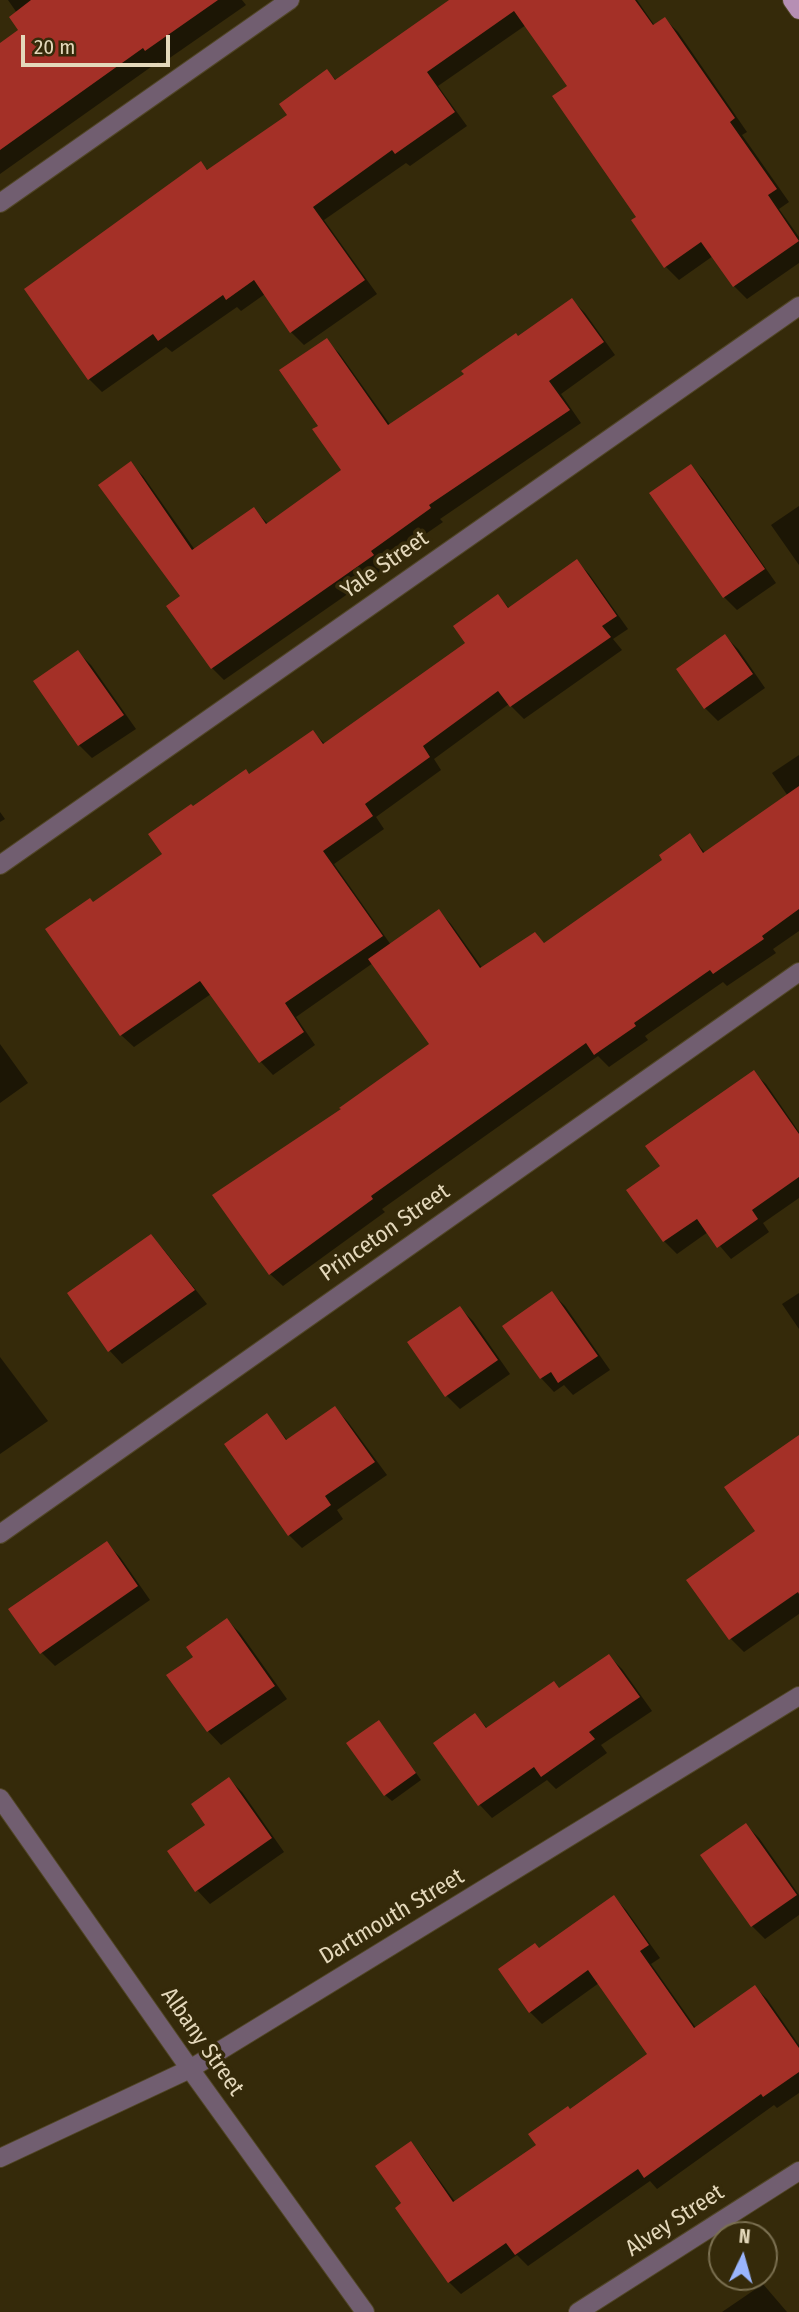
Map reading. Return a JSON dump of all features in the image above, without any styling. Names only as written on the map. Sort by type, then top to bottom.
[{"type":"main road","points":[[792,0],[799,10]]},
{"type":"street","points":[[0,203],[290,0]]},
{"type":"street","name":"Yale Street","points":[[0,865],[799,306]]},
{"type":"street","name":"Princeton Street","points":[[0,1534],[799,972]]},
{"type":"street","name":"Dartmouth Street","points":[[0,2158],[190,2068],[799,1696]]},
{"type":"street","name":"Albany Street","points":[[0,1798],[365,2312]]},
{"type":"street","name":"Alvey Street","points":[[578,2312],[799,2171]]},
{"type":"building","points":[[31,0],[218,0],[145,51],[143,48],[0,150],[0,43],[18,30],[9,17]]},
{"type":"building","points":[[449,0],[635,0],[653,25],[665,17],[735,118],[730,122],[777,189],[768,195],[799,241],[733,287],[701,242],[664,268],[631,220],[636,217],[552,96],[567,86],[514,11],[427,72],[455,112],[395,154],[392,150],[313,207],[365,280],[290,333],[254,280],[226,300],[223,295],[158,341],[153,334],[88,380],[24,289],[201,161],[207,170],[287,115],[279,104],[327,69],[335,80]]},
{"type":"building","points":[[572,298],[604,342],[549,381],[570,410],[429,505],[431,508],[371,551],[374,555],[211,669],[166,606],[180,596],[98,485],[131,461],[192,550],[254,507],[266,524],[341,470],[312,429],[318,426],[279,370],[327,338],[388,425],[464,374],[461,371],[516,333],[518,336]]},
{"type":"building","points":[[691,464],[765,569],[723,598],[649,493]]},
{"type":"building","points":[[577,559],[617,616],[602,626],[611,637],[510,707],[498,691],[423,746],[430,757],[365,804],[373,816],[323,851],[383,936],[285,1003],[304,1032],[259,1063],[200,981],[120,1036],[45,929],[90,898],[93,902],[162,854],[148,834],[191,804],[193,806],[246,769],[249,774],[313,730],[323,744],[465,643],[453,626],[498,594],[508,608]]},
{"type":"building","points":[[725,634],[753,674],[704,709],[676,669]]},
{"type":"building","points":[[78,650],[124,715],[78,746],[33,681]]},
{"type":"building","points":[[799,786],[799,909],[762,936],[764,939],[713,974],[710,970],[634,1023],[636,1026],[594,1055],[586,1043],[371,1196],[373,1199],[269,1275],[212,1195],[341,1109],[339,1108],[429,1044],[368,959],[439,909],[480,968],[535,932],[544,943],[662,860],[659,855],[690,833],[703,853]]},
{"type":"building","points":[[754,1070],[799,1134],[799,1177],[752,1210],[758,1219],[717,1248],[697,1219],[663,1242],[626,1190],[660,1166],[645,1146]]},
{"type":"building","points":[[151,1234],[195,1290],[108,1352],[67,1293]]},
{"type":"building","points":[[552,1291],[598,1356],[558,1383],[551,1372],[540,1379],[502,1326]]},
{"type":"building","points":[[460,1306],[498,1360],[445,1397],[407,1342]]},
{"type":"building","points":[[335,1406],[375,1462],[325,1496],[331,1505],[288,1536],[224,1444],[267,1413],[286,1440]]},
{"type":"building","points":[[799,1435],[799,1594],[798,1592],[729,1640],[686,1580],[755,1531],[724,1487]]},
{"type":"building","points":[[107,1541],[138,1586],[40,1654],[8,1609]]},
{"type":"building","points":[[227,1618],[275,1686],[207,1732],[166,1675],[193,1657],[186,1647]]},
{"type":"building","points":[[609,1654],[640,1697],[589,1732],[595,1739],[541,1777],[534,1767],[478,1806],[433,1743],[475,1713],[486,1728],[554,1681],[559,1688]]},
{"type":"building","points":[[379,1720],[416,1773],[384,1796],[346,1743]]},
{"type":"building","points":[[229,1777],[272,1838],[195,1892],[167,1851],[205,1825],[191,1804]]},
{"type":"building","points":[[746,1823],[797,1895],[751,1927],[700,1855]]},
{"type":"building","points":[[614,1895],[649,1945],[640,1951],[694,2028],[755,1985],[799,2048],[799,2072],[763,2097],[761,2094],[644,2178],[638,2169],[515,2255],[506,2243],[448,2283],[395,2208],[401,2203],[375,2166],[411,2141],[453,2202],[536,2145],[528,2134],[568,2106],[570,2109],[647,2054],[588,1970],[529,2013],[498,1969],[535,1943],[539,1948]]}]
